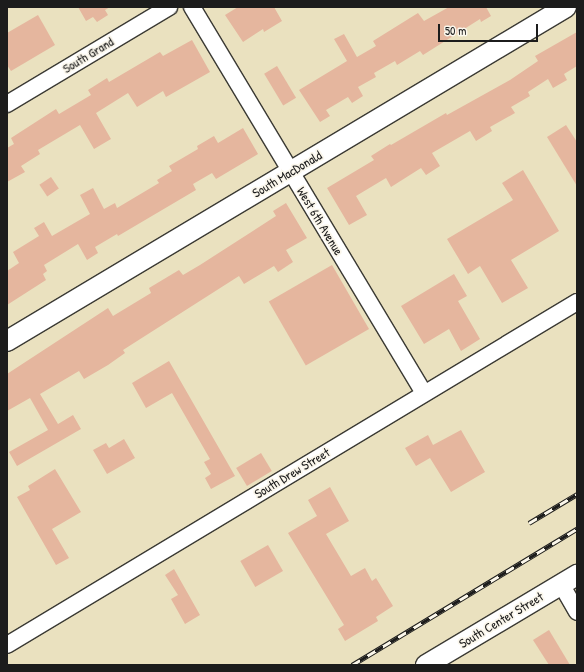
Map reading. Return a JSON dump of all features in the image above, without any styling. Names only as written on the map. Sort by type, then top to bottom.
[{"type":"street","name":"South Grand","points":[[7,104],[168,7]]},
{"type":"street","name":"West 6th Avenue","points":[[192,7],[424,393]]},
{"type":"street","name":"South MacDonald","points":[[7,340],[566,7]]},
{"type":"street","name":"South Drew Street","points":[[7,645],[577,302]]},
{"type":"street","points":[[569,580],[577,612]]},
{"type":"street","name":"South Center Street","points":[[426,665],[569,580]]},
{"type":"building","points":[[78,7],[110,7],[105,10],[108,15],[97,22],[93,17],[86,21]]},
{"type":"building","points":[[238,7],[274,7],[282,21],[264,32],[263,29],[243,42],[225,15]]},
{"type":"building","points":[[449,7],[486,7],[491,16],[481,22],[480,19],[423,55],[420,51],[397,65],[395,61],[374,73],[376,77],[358,87],[363,96],[352,103],[348,97],[326,110],[330,116],[320,122],[299,90],[347,61],[334,39],[344,34],[357,57],[376,46],[373,41],[418,13],[424,21]]},
{"type":"building","points":[[38,15],[55,45],[11,71],[7,65],[7,33]]},
{"type":"building","points":[[577,32],[577,66],[564,74],[567,80],[553,88],[548,79],[528,92],[530,96],[511,107],[515,113],[490,127],[492,131],[476,141],[470,131],[432,153],[440,166],[426,175],[421,168],[391,187],[386,178],[356,196],[367,215],[349,225],[327,188],[374,160],[371,156],[390,144],[391,145],[446,113],[447,115],[510,80],[538,61],[535,56]]},
{"type":"building","points":[[192,40],[210,72],[166,97],[163,91],[137,107],[128,93],[96,113],[111,139],[94,149],[80,125],[38,150],[40,154],[21,166],[25,172],[7,182],[7,148],[14,144],[11,138],[56,109],[59,114],[91,95],[88,90],[107,78],[109,82],[160,52],[163,56]]},
{"type":"building","points":[[277,66],[296,98],[283,105],[264,74]]},
{"type":"building","points":[[566,125],[577,142],[577,186],[547,137]]},
{"type":"building","points":[[243,128],[258,154],[216,179],[212,173],[193,184],[196,190],[118,236],[117,234],[95,247],[98,253],[87,260],[78,244],[44,265],[47,271],[43,274],[46,280],[7,305],[7,271],[19,263],[13,252],[39,236],[34,228],[44,222],[52,236],[90,214],[80,195],[93,188],[104,209],[115,203],[117,208],[159,183],[157,180],[172,171],[169,166],[198,149],[197,146],[214,136],[218,143]]},
{"type":"building","points":[[523,170],[559,231],[511,260],[528,288],[502,303],[480,266],[468,274],[447,239],[513,200],[502,183]]},
{"type":"building","points":[[51,177],[59,189],[47,196],[39,185]]},
{"type":"building","points":[[286,203],[307,238],[286,250],[293,262],[278,272],[274,266],[244,284],[239,276],[123,350],[125,353],[108,365],[84,379],[79,371],[40,394],[58,424],[73,415],[81,429],[17,466],[9,452],[48,430],[30,398],[7,411],[7,374],[108,308],[113,316],[151,293],[149,288],[179,270],[183,275],[200,265],[276,216],[273,211]]},
{"type":"building","points":[[332,265],[369,329],[306,366],[269,302]]},
{"type":"building","points":[[454,274],[467,296],[458,301],[480,339],[461,351],[449,329],[424,344],[401,306]]},
{"type":"building","points":[[169,361],[235,476],[211,489],[205,478],[211,474],[204,462],[210,459],[172,393],[146,408],[132,383]]},
{"type":"building","points":[[461,430],[485,472],[451,492],[430,458],[416,466],[405,448],[428,435],[433,445]]},
{"type":"building","points":[[124,439],[135,458],[107,474],[93,450],[106,443],[109,448]]},
{"type":"building","points":[[261,453],[272,471],[247,486],[236,468]]},
{"type":"building","points":[[55,469],[81,512],[52,529],[69,558],[56,565],[17,497],[30,490],[28,486]]},
{"type":"building","points":[[330,487],[349,521],[326,534],[351,576],[365,568],[372,581],[376,578],[393,606],[376,617],[378,621],[345,641],[338,629],[344,625],[288,533],[317,516],[308,500]]},
{"type":"building","points":[[268,545],[283,571],[255,587],[240,561]]},
{"type":"building","points":[[174,569],[200,615],[185,624],[171,599],[178,595],[165,575]]},
{"type":"building","points":[[549,630],[570,665],[549,665],[533,640]]},
{"type":"railway","points":[[529,523],[577,494]]},
{"type":"railway","points":[[352,665],[577,529]]}]
